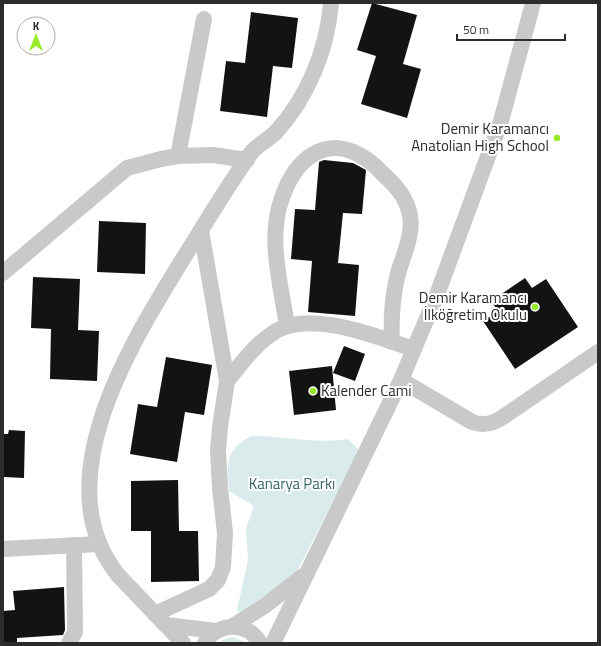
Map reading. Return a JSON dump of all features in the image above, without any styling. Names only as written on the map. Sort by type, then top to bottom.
[{"type":"street","points":[[183,643],[118,575],[111,566],[99,544],[93,520],[90,484],[95,445],[106,403],[136,338],[201,230],[250,156],[275,133],[301,97],[320,56],[326,35],[331,3]]},
{"type":"street","points":[[274,643],[401,380],[414,349],[465,222],[501,121],[533,3]]},
{"type":"street","points":[[178,156],[204,19]]},
{"type":"street","points":[[287,326],[275,240],[278,212],[282,198],[294,174],[306,158],[320,150],[344,149],[367,159],[391,180],[404,197],[410,216],[410,235],[396,281],[393,305],[392,342]]},
{"type":"street","points":[[3,273],[127,168],[155,160],[178,156],[250,156]]},
{"type":"street","points":[[161,620],[209,589],[218,580],[223,568],[225,533],[220,488],[218,450],[227,381],[201,230]]},
{"type":"street","points":[[227,381],[264,340],[287,326],[308,322],[356,330],[414,349]]},
{"type":"street","points":[[401,380],[472,422],[484,424],[491,423],[503,417],[598,352]]},
{"type":"street","points":[[3,549],[99,544]]},
{"type":"street","points":[[69,643],[75,632],[74,545]]},
{"type":"street","points":[[161,620],[216,631],[233,626],[266,605],[308,572]]},
{"type":"street","points":[[233,626],[250,632],[260,643]]},
{"type":"street","points":[[205,643],[216,631]]},
{"type":"green space","name":"Kanarya Parkı","points":[[251,436],[323,441],[348,439],[359,450],[288,589],[249,619],[237,610],[248,560],[246,528],[254,506],[229,491],[228,465],[232,452],[243,441]]},
{"type":"green space","points":[[233,637],[247,643],[218,643],[227,638]]},
{"type":"building","points":[[372,3],[417,15],[403,64],[421,69],[407,118],[361,104],[376,56],[357,50]]},
{"type":"building","points":[[251,12],[298,18],[292,68],[273,66],[267,117],[220,111],[226,61],[245,63]]},
{"type":"building","points":[[324,160],[353,163],[366,170],[362,214],[343,213],[338,263],[359,265],[355,316],[308,312],[312,261],[291,259],[295,209],[315,210],[319,162]]},
{"type":"building","points":[[99,221],[146,223],[145,274],[97,272]]},
{"type":"building","points":[[33,277],[80,279],[78,330],[99,331],[97,381],[50,379],[51,329],[31,328]]},
{"type":"building","points":[[525,278],[532,288],[546,279],[578,327],[515,369],[483,321],[498,311],[491,301]]},
{"type":"building","points":[[344,346],[365,354],[355,381],[333,373]]},
{"type":"building","points":[[166,357],[212,365],[204,415],[185,412],[177,462],[130,454],[138,404],[157,407]]},
{"type":"building","name":"Kalender Cami","points":[[332,366],[336,410],[294,415],[289,371]]},
{"type":"building","points":[[9,430],[25,431],[24,478],[4,477],[3,475],[3,434],[8,434]]},
{"type":"building","points":[[178,480],[179,531],[198,531],[199,581],[151,582],[151,531],[131,531],[131,481]]},
{"type":"building","points":[[64,587],[65,630],[63,635],[17,638],[17,643],[3,643],[3,611],[15,610],[13,591]]},
{"type":"place","name":"Demir Karamancı Anatolian High School","points":[[557,138]]},
{"type":"place","name":"Demir Karamancı İlköğretim Okulu","points":[[535,307]]},
{"type":"place","name":"Kalender Cami","points":[[313,391]]}]
